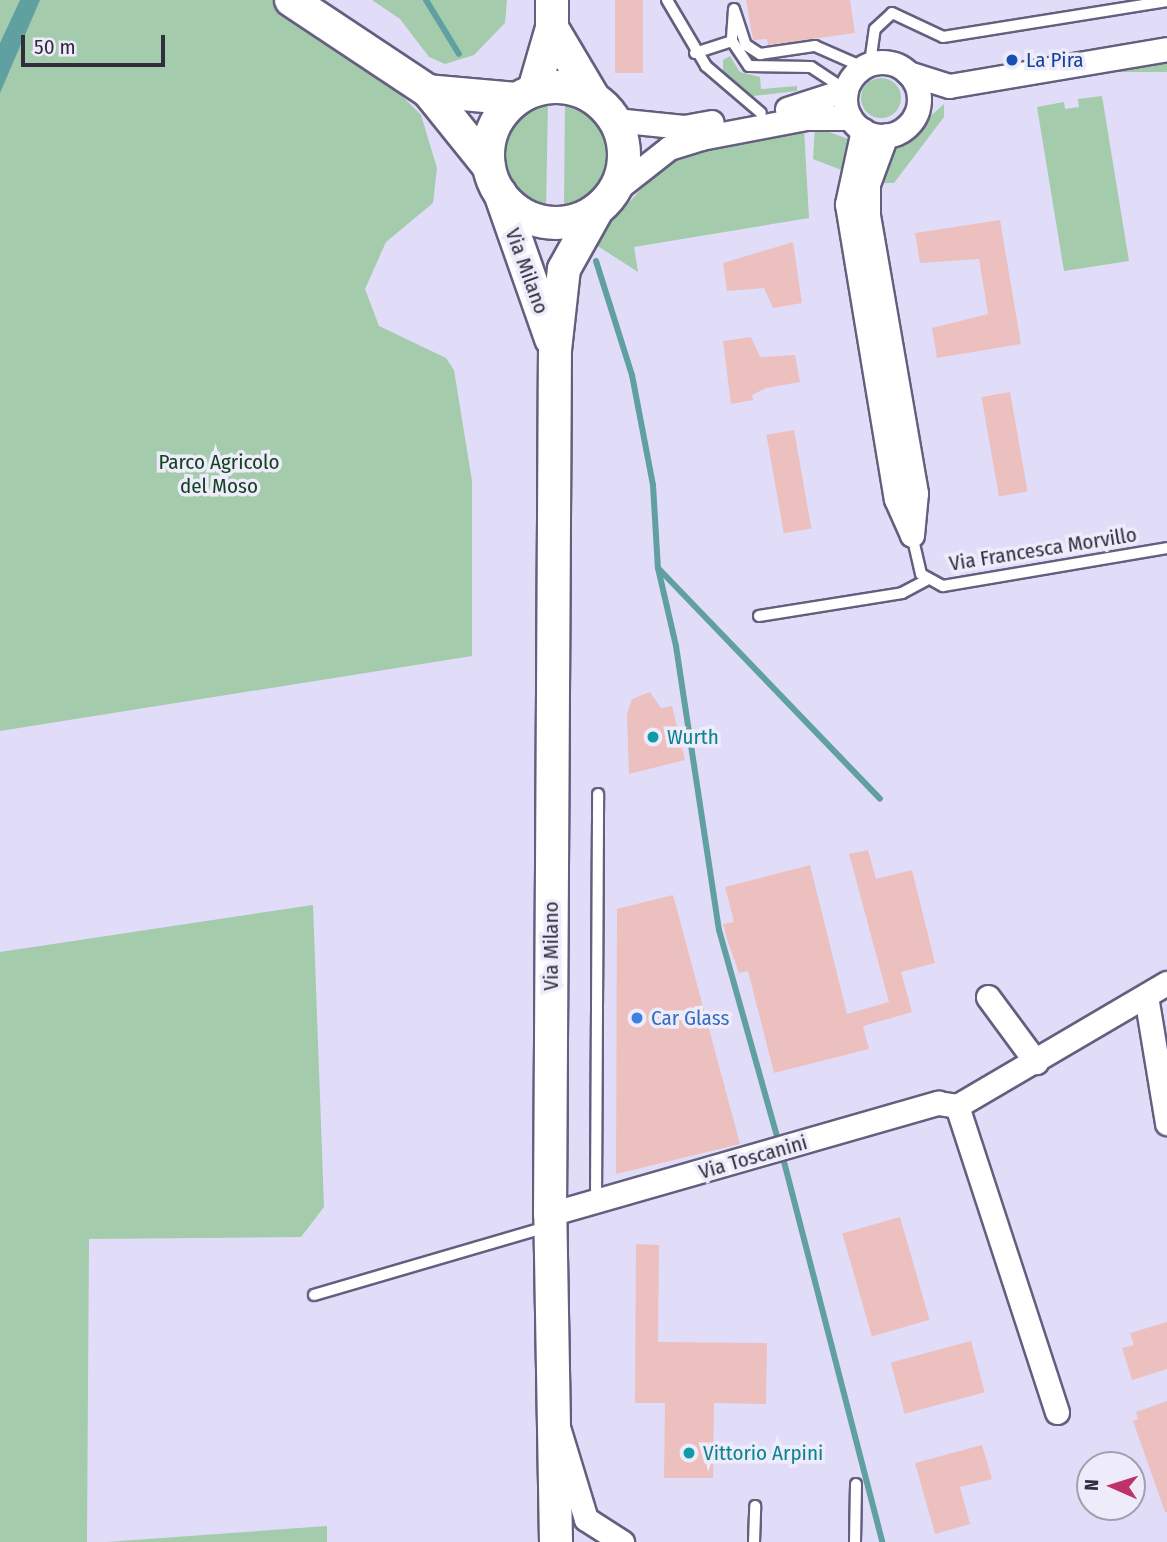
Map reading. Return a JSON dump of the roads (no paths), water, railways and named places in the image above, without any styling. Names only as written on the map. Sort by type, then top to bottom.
[{"type":"main road","points":[[291,0],[428,91],[494,180]]},
{"type":"main road","name":"Via Milano","points":[[552,14],[526,94],[493,129],[494,180],[555,350]]},
{"type":"main road","name":"Via Milano","points":[[552,14],[593,97],[615,120],[624,156],[605,201],[564,269],[555,350],[550,1220],[556,1542]]},
{"type":"main road","points":[[428,91],[526,94],[565,87],[593,97]]},
{"type":"main road","name":"Via Milano","points":[[494,180],[527,216],[544,222],[563,223],[605,201]]},
{"type":"street","points":[[615,120],[684,127],[761,113],[836,94],[866,65],[886,62],[908,73],[949,86],[1167,49]]},
{"type":"street","points":[[908,73],[918,92],[916,113]]},
{"type":"street","points":[[605,201],[669,148],[701,138],[806,118],[857,124],[886,135],[904,128],[916,113],[949,86]]},
{"type":"street","points":[[836,94],[857,124],[847,204],[875,312],[886,376],[896,499],[912,535]]},
{"type":"street","points":[[875,312],[868,184],[886,135]]},
{"type":"street","name":"Via Toscanini","points":[[550,1220],[596,1202],[938,1103],[957,1106],[1167,983]]},
{"type":"street","points":[[1146,996],[1167,1123]]},
{"type":"street","points":[[988,997],[1036,1062]]},
{"type":"street","points":[[957,1106],[1057,1412]]},
{"type":"street","points":[[555,1419],[572,1460],[577,1501],[586,1518],[616,1539]]},
{"type":"street","points":[[562,1542],[576,1534],[616,1539]]},
{"type":"lane","points":[[667,0],[695,53],[761,113]]},
{"type":"lane","points":[[836,94],[825,72],[799,65],[750,66],[733,41],[734,9],[746,45],[760,54],[815,46],[851,57],[866,65],[875,29],[892,13],[943,37],[1167,1]]},
{"type":"lane","points":[[695,53],[733,41]]},
{"type":"lane","points":[[825,72],[836,94]]},
{"type":"lane","points":[[759,616],[902,593],[926,580],[917,568],[912,535]]},
{"type":"lane","name":"Via Francesca Morvillo","points":[[926,580],[943,586],[1167,548]]},
{"type":"lane","points":[[596,1202],[598,794]]},
{"type":"lane","points":[[314,1295],[550,1220]]},
{"type":"lane","points":[[855,1542],[856,1484]]},
{"type":"lane","points":[[754,1542],[755,1506]]},
{"type":"waterway","points":[[426,0],[459,54]]},
{"type":"waterway","points":[[596,261],[632,375],[653,485],[658,568],[676,646],[719,930],[779,1144]]},
{"type":"waterway","points":[[658,568],[880,799]]},
{"type":"waterway","points":[[782,1154],[882,1542]]},
{"type":"place","name":"La Pira","points":[[1012,60]]},
{"type":"place","name":"Wurth","points":[[653,737]]},
{"type":"place","name":"Car Glass","points":[[637,1018]]},
{"type":"place","name":"Vittorio Arpini","points":[[689,1453]]},
{"type":"park label","name":"Parco Agricolo del Moso","points":[[219,474]]}]
